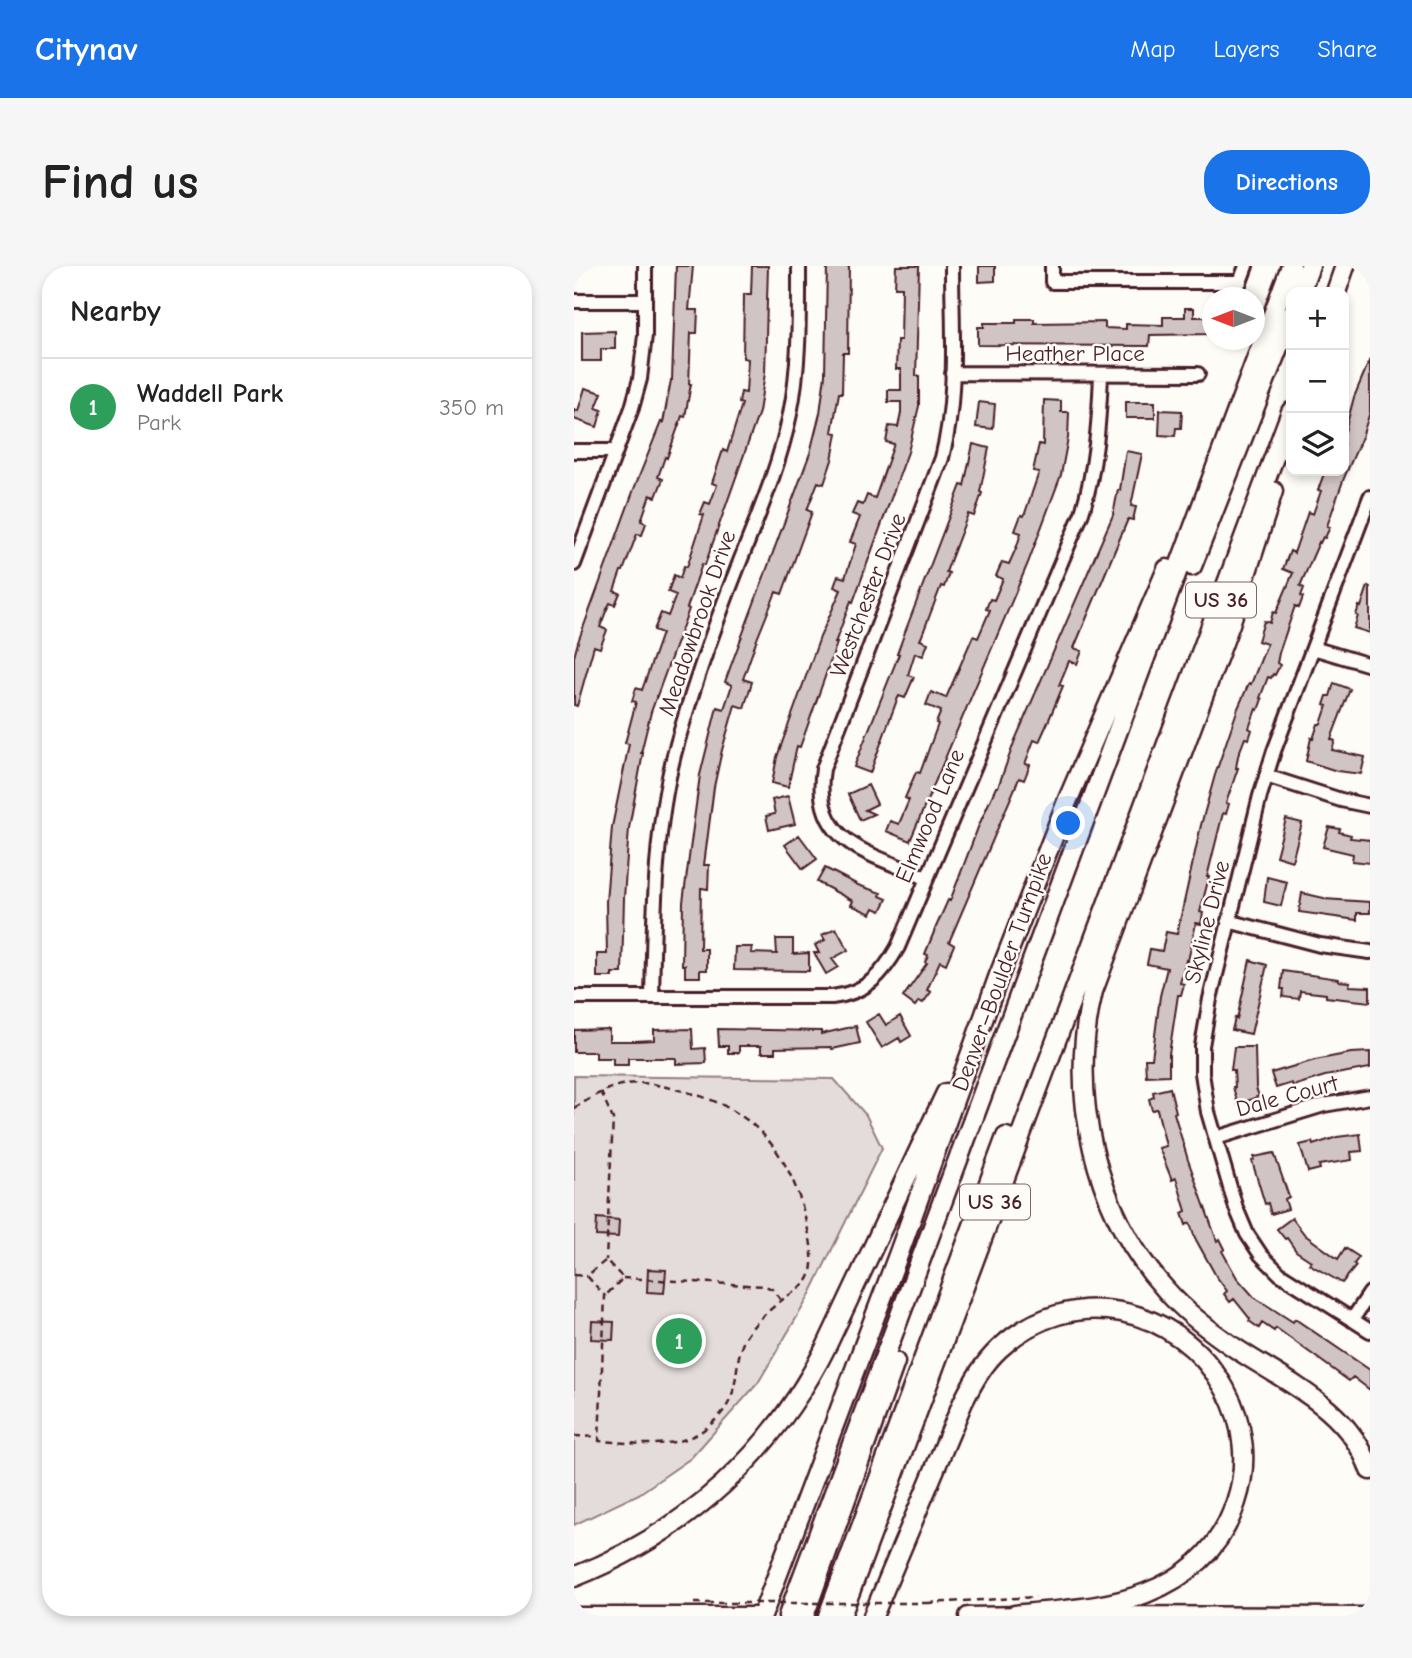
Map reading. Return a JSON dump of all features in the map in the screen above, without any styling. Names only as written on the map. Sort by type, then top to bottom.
[{"type":"highway","name":"Denver–Boulder Turnpike","points":[[788,1616],[1291,266]]},
{"type":"highway","points":[[1302,287],[1310,266]]},
{"type":"highway","points":[[1338,287],[1345,268]]},
{"type":"highway","points":[[1113,746],[1183,589],[1286,328]]},
{"type":"highway","points":[[761,1616],[900,1250],[998,978],[1085,758],[1249,380]]},
{"type":"highway","name":"US 36","points":[[841,1616],[1291,413]]},
{"type":"highway","points":[[1286,450],[1239,600],[1093,991],[1085,1036],[1084,1088],[1090,1135],[1100,1176],[1128,1238],[1154,1275],[1185,1310],[1205,1327],[1329,1410],[1358,1442],[1370,1470]]},
{"type":"highway","points":[[828,1616],[1027,1083],[1150,788]]},
{"type":"highway","points":[[574,1577],[642,1544],[690,1513],[738,1472],[788,1411],[812,1375],[827,1345],[998,978]]},
{"type":"highway","points":[[804,1616],[906,1330],[958,1158]]},
{"type":"highway","points":[[873,1616],[963,1402],[977,1375],[999,1350],[1037,1324],[1073,1312],[1116,1311],[1164,1326],[1204,1357],[1216,1373],[1237,1416],[1242,1434],[1243,1470],[1238,1496],[1224,1531],[1201,1560],[1182,1575],[1146,1593],[1115,1602],[1016,1615]]},
{"type":"main road","points":[[574,1616],[694,1609],[761,1616]]},
{"type":"main road","points":[[968,1616],[1363,1616]]},
{"type":"street","points":[[574,564],[640,379],[645,335],[645,266]]},
{"type":"street","name":"Meadowbrook Drive","points":[[652,997],[656,875],[666,794],[687,709],[705,653],[768,490],[784,440],[798,354],[799,266]]},
{"type":"street","name":"Westchester Drive","points":[[926,878],[839,836],[824,811],[821,783],[823,769],[942,458],[950,417],[952,266]]},
{"type":"street","points":[[1052,266],[1052,282],[1240,282],[1246,266]]},
{"type":"street","points":[[574,301],[645,301]]},
{"type":"street","name":"Heather Place","points":[[952,373],[1198,374]]},
{"type":"street","name":"Elmwood Lane","points":[[574,997],[832,997],[854,993],[874,981],[888,965],[1082,513],[1094,466],[1101,375]]},
{"type":"street","points":[[574,451],[616,451]]},
{"type":"street","name":"Skyline Drive","points":[[1370,497],[1367,513],[1266,776],[1228,921],[1202,1046],[1206,1100],[1247,1234],[1261,1255],[1280,1274],[1370,1331]]},
{"type":"street","points":[[1313,649],[1370,665]]},
{"type":"street","points":[[1266,776],[1341,800],[1370,806]]},
{"type":"street","points":[[1228,921],[1320,945],[1370,951]]},
{"type":"street","name":"Dale Court","points":[[1216,1138],[1324,1105],[1370,1097]]},
{"type":"street","points":[[1352,1320],[1370,1293]]},
{"type":"path","points":[[574,1108],[601,1092],[625,1084],[645,1084],[694,1093],[739,1114],[772,1143],[797,1190],[808,1231],[812,1270],[806,1281],[781,1300],[747,1335],[741,1347],[729,1404],[703,1431],[680,1442],[664,1444],[598,1441],[605,1296],[623,1278]]},
{"type":"path","points":[[601,1092],[613,1119],[607,1260],[623,1278],[765,1286],[772,1289],[781,1300]]},
{"type":"path","points":[[574,1275],[587,1276],[607,1260]]},
{"type":"path","points":[[587,1276],[605,1296]]},
{"type":"path","points":[[574,1436],[598,1437]]},
{"type":"path","points":[[694,1609],[928,1603]]},
{"type":"shaded area","points":[[574,1076],[834,1079],[866,1115],[882,1148],[808,1298],[758,1383],[691,1458],[639,1494],[574,1525]]},
{"type":"building","points":[[676,266],[693,266],[689,310],[698,310],[697,333],[691,333],[691,384],[685,417],[682,416],[667,458],[665,457],[658,477],[663,479],[656,497],[650,495],[641,521],[646,523],[642,535],[637,534],[621,571],[614,591],[620,593],[615,605],[610,603],[600,627],[607,630],[600,648],[594,646],[577,706],[574,705],[574,657],[578,642],[634,489],[661,422],[663,423],[672,380]]},
{"type":"building","points":[[752,266],[768,266],[765,373],[759,412],[705,565],[702,564],[687,608],[689,609],[651,712],[641,753],[629,828],[622,973],[612,973],[612,977],[597,977],[597,954],[607,954],[606,902],[612,827],[629,744],[625,743],[636,702],[632,701],[636,688],[642,690],[662,633],[654,630],[661,613],[668,616],[676,595],[668,592],[674,575],[680,578],[684,566],[687,567],[704,515],[700,514],[705,502],[710,504],[717,485],[712,483],[723,450],[727,452],[742,404],[739,403],[741,392],[746,393],[748,359],[743,358],[744,294],[751,294]]},
{"type":"building","points":[[827,266],[849,266],[848,353],[843,353],[842,393],[839,393],[832,432],[837,433],[832,460],[824,484],[818,482],[807,510],[812,512],[782,594],[776,592],[757,639],[743,679],[752,682],[744,708],[735,705],[722,750],[714,787],[704,865],[709,865],[708,889],[701,888],[700,949],[707,949],[707,970],[700,970],[700,977],[685,977],[685,965],[682,965],[683,902],[700,775],[717,707],[724,709],[732,685],[725,682],[810,453],[820,413],[825,375]]},
{"type":"building","points":[[896,266],[919,266],[916,376],[919,376],[919,406],[908,452],[853,602],[851,601],[835,643],[800,747],[797,746],[788,787],[772,783],[777,757],[820,637],[841,590],[834,587],[838,576],[845,578],[856,544],[850,542],[860,517],[852,514],[857,503],[863,505],[867,495],[875,498],[894,444],[886,442],[889,426],[898,427],[901,413],[901,402],[888,402],[888,390],[901,390],[901,369],[896,369],[897,340],[901,340],[902,287],[895,287]]},
{"type":"building","points":[[979,266],[995,266],[995,281],[979,282]]},
{"type":"building","points":[[1185,308],[1194,308],[1194,317],[1202,317],[1202,334],[1150,335],[1149,346],[978,345],[978,327],[984,327],[984,323],[1016,323],[1016,319],[1034,319],[1034,323],[1105,322],[1105,328],[1126,329],[1126,324],[1163,325],[1163,317],[1185,317]]},
{"type":"building","points":[[615,331],[615,349],[601,349],[601,361],[582,361],[582,332]]},
{"type":"building","points":[[1370,359],[1370,412],[1349,467],[1349,416]]},
{"type":"building","points":[[585,388],[602,393],[596,408],[602,410],[597,427],[574,419],[574,409],[578,411]]},
{"type":"building","points":[[1044,400],[1061,401],[1061,412],[1069,412],[1068,438],[1061,475],[1028,563],[910,841],[886,831],[890,821],[899,824],[909,800],[905,798],[916,772],[920,773],[938,724],[936,723],[941,711],[926,705],[931,692],[946,698],[973,636],[978,638],[990,610],[986,609],[990,599],[994,600],[1003,579],[996,576],[1002,562],[1009,564],[1017,546],[1021,533],[1015,531],[1021,515],[1024,516],[1039,472],[1033,471],[1039,444],[1043,445]]},
{"type":"building","points":[[979,402],[995,404],[993,429],[976,427]]},
{"type":"building","points":[[1126,402],[1155,402],[1155,418],[1126,418]]},
{"type":"building","points":[[1160,410],[1182,411],[1181,428],[1176,428],[1175,436],[1159,435]]},
{"type":"building","points":[[973,444],[989,448],[980,492],[982,493],[974,516],[968,514],[946,572],[949,573],[944,587],[941,586],[920,640],[928,643],[923,656],[915,653],[908,675],[914,677],[905,698],[899,696],[897,700],[870,773],[854,767],[961,485],[964,486]]},
{"type":"building","points":[[1126,451],[1142,454],[1131,506],[1136,507],[1133,520],[1128,519],[1074,648],[1082,651],[1077,664],[1069,661],[1059,685],[1063,686],[1048,722],[1039,742],[1034,740],[1025,764],[1030,765],[1024,780],[1019,778],[949,942],[954,945],[946,964],[940,961],[927,990],[931,992],[923,1003],[919,1001],[915,1006],[903,997],[927,963],[925,962],[928,955],[925,954],[936,927],[948,900],[950,901],[979,825],[998,787],[1015,740],[1113,515]]},
{"type":"building","points":[[1323,476],[1345,476],[1327,526],[1330,527],[1325,538],[1319,542],[1300,586],[1304,588],[1303,597],[1299,608],[1295,606],[1279,653],[1277,663],[1280,665],[1275,675],[1268,677],[1258,710],[1256,709],[1249,728],[1252,730],[1249,739],[1245,738],[1238,756],[1238,768],[1226,803],[1229,804],[1226,814],[1223,813],[1207,877],[1200,912],[1203,913],[1201,924],[1196,923],[1180,983],[1184,984],[1181,995],[1178,995],[1169,1054],[1169,1075],[1146,1076],[1145,1059],[1152,1059],[1160,996],[1167,968],[1147,964],[1150,949],[1162,951],[1166,932],[1177,934],[1215,775],[1238,708],[1267,644],[1258,641],[1264,621],[1270,623],[1293,573],[1283,569],[1290,551],[1294,553],[1308,512],[1313,514],[1321,491],[1318,490]]},
{"type":"building","points":[[1368,586],[1370,633],[1354,628],[1359,606],[1361,607]]},
{"type":"building","points":[[1334,683],[1350,689],[1331,739],[1335,741],[1332,750],[1365,757],[1361,774],[1337,771],[1306,761],[1311,738],[1313,739],[1318,724],[1321,724],[1327,706],[1324,705]]},
{"type":"building","points":[[868,785],[877,804],[865,810],[874,814],[860,820],[848,794]]},
{"type":"building","points":[[788,796],[795,824],[769,830],[766,816],[775,814],[772,800]]},
{"type":"building","points":[[1286,819],[1302,823],[1292,861],[1276,856]]},
{"type":"building","points":[[1329,827],[1340,829],[1339,832],[1351,835],[1350,838],[1370,840],[1370,863],[1352,861],[1353,854],[1323,847]]},
{"type":"building","points":[[799,835],[817,859],[803,869],[785,845]]},
{"type":"building","points":[[825,868],[881,893],[880,896],[887,899],[881,911],[874,908],[871,914],[851,905],[853,901],[817,882]]},
{"type":"building","points":[[1267,877],[1287,882],[1281,906],[1264,902]]},
{"type":"building","points":[[1302,893],[1324,899],[1370,902],[1370,913],[1357,913],[1357,920],[1299,912]]},
{"type":"building","points":[[836,928],[848,950],[832,959],[838,967],[826,974],[814,953],[819,953],[815,945],[825,940],[822,935]]},
{"type":"building","points":[[776,939],[793,939],[793,954],[809,953],[809,971],[734,970],[735,947],[752,947],[751,953],[777,954]]},
{"type":"building","points":[[1250,960],[1267,965],[1251,1034],[1232,1030],[1235,1018],[1237,1019]]},
{"type":"building","points":[[1283,971],[1339,979],[1350,982],[1349,986],[1370,987],[1370,1002],[1300,991],[1299,999],[1283,997]]},
{"type":"building","points":[[879,1014],[886,1025],[900,1016],[911,1036],[901,1042],[899,1038],[882,1048],[866,1022]]},
{"type":"building","points":[[856,1026],[860,1043],[832,1049],[775,1048],[775,1053],[761,1053],[761,1046],[739,1046],[739,1053],[728,1053],[728,1046],[719,1046],[718,1029],[821,1031],[821,1034]]},
{"type":"building","points":[[609,1029],[609,1041],[634,1041],[654,1040],[654,1030],[692,1029],[693,1049],[705,1048],[706,1063],[676,1064],[676,1058],[628,1058],[628,1065],[613,1065],[613,1058],[596,1058],[596,1052],[574,1052],[574,1030]]},
{"type":"building","points":[[1234,1047],[1255,1047],[1256,1088],[1259,1096],[1238,1105],[1233,1087],[1234,1070],[1231,1070]]},
{"type":"building","points":[[1370,1052],[1370,1068],[1325,1076],[1293,1086],[1292,1083],[1276,1088],[1271,1073],[1315,1060]]},
{"type":"building","points":[[1170,1088],[1176,1112],[1174,1113],[1188,1160],[1217,1241],[1220,1239],[1225,1249],[1222,1251],[1237,1278],[1254,1297],[1293,1322],[1295,1319],[1370,1370],[1370,1390],[1353,1377],[1349,1381],[1276,1328],[1274,1331],[1262,1323],[1259,1328],[1249,1321],[1234,1299],[1230,1302],[1224,1294],[1227,1291],[1195,1238],[1190,1223],[1186,1225],[1182,1213],[1186,1211],[1176,1178],[1172,1180],[1159,1148],[1166,1146],[1157,1109],[1152,1110],[1149,1099],[1154,1097],[1153,1092]]},
{"type":"building","points":[[1360,1134],[1362,1151],[1351,1152],[1352,1160],[1319,1165],[1320,1169],[1308,1172],[1300,1145],[1312,1142],[1313,1145],[1337,1137]]},
{"type":"building","points":[[1274,1153],[1289,1197],[1285,1199],[1288,1209],[1271,1214],[1268,1203],[1265,1204],[1252,1161],[1254,1157]]},
{"type":"building","points":[[597,1218],[619,1220],[618,1237],[596,1236]]},
{"type":"building","points":[[1292,1218],[1305,1235],[1338,1259],[1345,1248],[1359,1257],[1354,1264],[1356,1266],[1342,1283],[1309,1264],[1311,1261],[1296,1251],[1277,1229]]},
{"type":"building","points":[[648,1269],[666,1270],[664,1293],[647,1292]]},
{"type":"building","points":[[592,1321],[614,1322],[613,1340],[591,1339]]},
{"type":"place","name":"Waddell Park","points":[[679,1341]]}]
